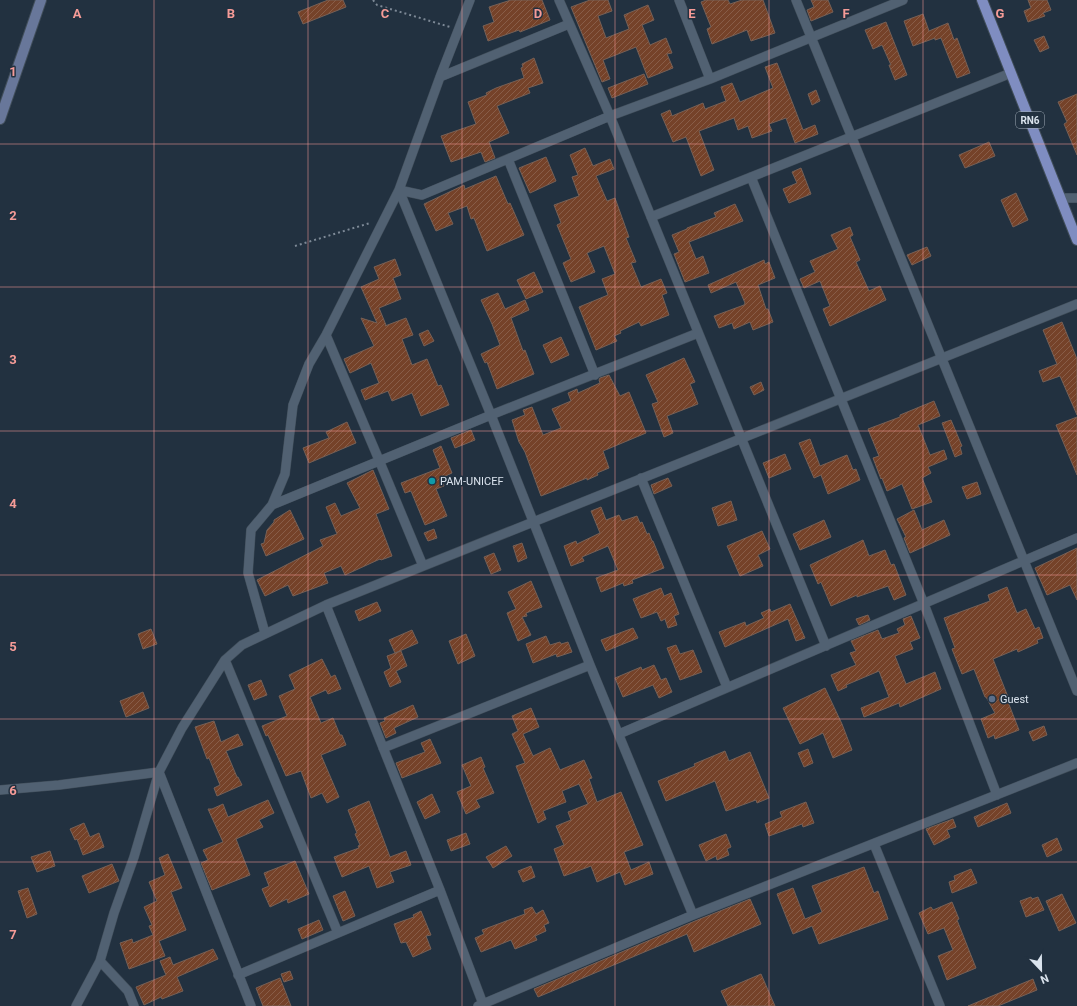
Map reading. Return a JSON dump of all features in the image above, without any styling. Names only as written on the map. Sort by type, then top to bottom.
[{"type":"main road","name":"RN6","points":[[982,0],[1077,240]]},
{"type":"street","points":[[0,119],[41,0]]},
{"type":"street","points":[[265,633],[248,573],[251,530],[272,505],[285,474],[293,405],[309,364],[326,335],[399,190],[470,0]]},
{"type":"street","points":[[559,0],[610,116],[826,646]]},
{"type":"street","points":[[679,0],[710,79]]},
{"type":"street","points":[[796,0],[1077,691]]},
{"type":"street","points":[[399,190],[422,195],[610,116],[710,79],[903,0]]},
{"type":"street","points":[[440,77],[569,24]]},
{"type":"street","points":[[651,217],[1011,73]]},
{"type":"street","points":[[508,159],[595,375]]},
{"type":"street","points":[[751,177],[924,604],[997,795]]},
{"type":"street","points":[[399,190],[491,415],[590,665],[693,916]]},
{"type":"street","points":[[1061,198],[1077,198]]},
{"type":"street","points":[[76,1006],[100,961],[114,914],[134,857],[158,772],[182,728],[225,660],[242,644],[326,605],[1077,304]]},
{"type":"street","points":[[272,505],[379,460],[698,333]]},
{"type":"street","points":[[326,335],[423,566]]},
{"type":"street","points":[[641,478],[727,688]]},
{"type":"street","points":[[618,734],[1077,538]]},
{"type":"street","points":[[326,605],[440,890],[480,1005],[693,916],[1077,763]]},
{"type":"street","points":[[225,660],[338,933]]},
{"type":"street","points":[[383,748],[590,665]]},
{"type":"street","points":[[0,790],[59,785],[158,772]]},
{"type":"street","points":[[158,772],[251,1006]]},
{"type":"street","points":[[874,844],[940,1006]]},
{"type":"street","points":[[238,975],[440,890]]},
{"type":"street","points":[[100,961],[128,990],[134,1006]]},
{"type":"path","points":[[373,0],[377,5],[459,30]]},
{"type":"path","points":[[294,246],[384,219]]},
{"type":"building","points":[[328,0],[343,0],[346,7],[303,24],[298,12]]},
{"type":"building","points":[[511,0],[542,0],[550,20],[520,32],[519,30],[488,41],[483,26],[494,22],[489,7]]},
{"type":"building","points":[[590,0],[608,0],[612,11],[598,16],[606,38],[629,29],[624,15],[648,5],[654,20],[642,25],[650,45],[666,38],[672,53],[667,54],[673,68],[648,78],[636,47],[603,60],[610,79],[602,82],[571,7]]},
{"type":"building","points":[[706,0],[728,0],[730,4],[742,0],[763,0],[775,33],[751,41],[747,30],[712,44],[707,29],[711,27],[701,2]]},
{"type":"building","points":[[811,0],[828,0],[833,12],[811,21],[807,10],[814,7]]},
{"type":"building","points":[[1028,0],[1047,0],[1051,10],[1043,13],[1045,16],[1028,22],[1024,11],[1031,8]]},
{"type":"building","points":[[923,14],[929,31],[948,23],[954,40],[957,38],[970,73],[957,78],[941,38],[935,40],[935,38],[913,46],[904,21]]},
{"type":"building","points":[[886,22],[907,75],[895,80],[889,65],[891,65],[882,45],[873,49],[865,30]]},
{"type":"building","points":[[1044,36],[1049,48],[1040,52],[1034,40]]},
{"type":"building","points":[[534,58],[543,83],[528,88],[530,93],[497,106],[509,133],[489,142],[495,158],[485,162],[481,152],[451,162],[441,136],[476,124],[468,102],[487,95],[486,93],[496,88],[524,78],[521,68],[523,67],[522,64]]},
{"type":"building","points":[[777,63],[803,130],[815,125],[818,134],[795,143],[786,118],[769,124],[772,131],[752,138],[748,126],[738,130],[734,118],[699,131],[714,170],[701,176],[686,137],[673,142],[661,114],[670,110],[672,116],[703,103],[705,109],[726,101],[721,87],[732,83],[740,102],[773,88],[765,67]]},
{"type":"building","points":[[644,74],[648,84],[612,98],[608,88]]},
{"type":"building","points":[[816,90],[820,101],[812,105],[808,94]]},
{"type":"building","points":[[1077,94],[1077,155],[1064,124],[1067,122],[1058,102]]},
{"type":"building","points":[[989,142],[995,156],[965,168],[959,155]]},
{"type":"building","points":[[585,148],[593,166],[610,159],[614,169],[596,176],[607,201],[615,198],[629,237],[626,238],[636,262],[631,263],[641,287],[661,279],[667,293],[662,295],[669,315],[641,326],[639,322],[620,331],[621,333],[614,336],[617,341],[596,350],[579,307],[608,295],[602,279],[615,274],[604,246],[587,253],[595,272],[571,282],[563,263],[571,259],[557,225],[561,223],[554,205],[579,196],[572,177],[578,175],[570,155]]},
{"type":"building","points":[[546,157],[556,181],[530,193],[519,168]]},
{"type":"building","points":[[801,168],[811,194],[789,203],[783,189],[797,183],[792,172]]},
{"type":"building","points":[[496,176],[524,235],[487,251],[474,218],[471,219],[467,206],[448,213],[453,224],[436,231],[424,204],[464,185],[465,189]]},
{"type":"building","points":[[1016,193],[1028,220],[1013,227],[1001,200]]},
{"type":"building","points":[[735,204],[743,221],[689,242],[696,259],[703,256],[709,273],[685,282],[674,254],[679,252],[672,235],[716,217],[714,213]]},
{"type":"building","points":[[850,227],[853,235],[850,237],[860,260],[856,262],[869,291],[880,286],[886,300],[830,326],[823,309],[830,306],[820,281],[804,288],[800,279],[815,272],[810,261],[838,249],[831,235]]},
{"type":"building","points":[[927,247],[931,256],[912,265],[907,255]]},
{"type":"building","points":[[395,259],[401,275],[393,278],[401,299],[379,308],[386,325],[385,326],[406,318],[413,335],[402,339],[412,365],[427,359],[438,386],[441,385],[449,405],[421,416],[412,393],[392,401],[388,391],[365,400],[361,390],[379,383],[371,363],[350,373],[344,359],[374,346],[361,318],[377,323],[361,287],[379,279],[374,267]]},
{"type":"building","points":[[764,260],[765,264],[769,262],[775,278],[758,285],[766,309],[768,309],[773,322],[753,330],[750,322],[734,329],[732,323],[719,328],[714,316],[744,305],[745,303],[736,282],[711,293],[708,285]]},
{"type":"building","points":[[534,272],[543,292],[526,299],[517,280]]},
{"type":"building","points":[[498,293],[505,309],[525,300],[529,310],[511,318],[523,351],[525,350],[534,374],[497,389],[487,362],[485,363],[481,354],[500,345],[481,300]]},
{"type":"building","points":[[1062,322],[1077,359],[1077,415],[1060,376],[1043,382],[1039,371],[1057,364],[1043,330]]},
{"type":"building","points":[[428,330],[434,341],[424,346],[419,334]]},
{"type":"building","points":[[561,337],[569,355],[551,363],[543,345]]},
{"type":"building","points":[[684,358],[695,382],[690,384],[698,404],[667,416],[673,433],[664,437],[652,404],[658,402],[646,375]]},
{"type":"building","points":[[609,375],[620,396],[629,392],[646,433],[603,451],[609,468],[597,473],[598,475],[541,496],[525,452],[519,442],[512,420],[525,415],[523,410],[532,407],[543,435],[561,428],[552,409],[571,401],[568,393],[577,389],[578,393],[600,383],[600,378]]},
{"type":"building","points":[[761,382],[764,390],[754,395],[750,387]]},
{"type":"building","points":[[934,401],[940,416],[918,425],[930,455],[944,450],[947,459],[928,467],[931,473],[922,478],[932,502],[912,509],[902,484],[887,491],[873,458],[879,456],[868,429],[900,417],[900,415]]},
{"type":"building","points":[[1077,417],[1077,475],[1056,425]]},
{"type":"building","points":[[951,420],[962,446],[960,447],[962,454],[955,457],[942,423]]},
{"type":"building","points":[[347,422],[356,443],[309,463],[303,448],[329,438],[326,432]]},
{"type":"building","points":[[471,430],[475,440],[455,448],[451,438]]},
{"type":"building","points":[[810,439],[820,466],[847,455],[853,470],[856,469],[860,480],[828,494],[821,475],[814,478],[799,443]]},
{"type":"building","points":[[441,446],[452,473],[441,478],[444,486],[436,489],[447,516],[425,525],[411,491],[405,493],[401,483],[440,468],[433,450]]},
{"type":"building","points":[[785,454],[791,469],[769,478],[763,463]]},
{"type":"building","points":[[373,470],[389,509],[376,514],[392,556],[381,560],[380,559],[345,575],[341,566],[324,573],[328,583],[293,596],[288,585],[265,596],[257,580],[323,546],[320,540],[337,534],[326,507],[335,503],[341,516],[360,508],[347,483]]},
{"type":"building","points":[[668,478],[672,486],[654,494],[651,485]]},
{"type":"building","points":[[977,482],[981,494],[967,499],[962,487]]},
{"type":"building","points":[[731,501],[737,520],[718,526],[712,508]]},
{"type":"building","points":[[601,507],[606,520],[619,515],[622,521],[637,516],[640,523],[642,522],[647,534],[649,533],[664,568],[632,580],[633,583],[624,586],[623,583],[601,592],[596,578],[618,570],[608,546],[582,557],[584,561],[571,566],[564,546],[576,541],[577,544],[600,533],[591,511]]},
{"type":"building","points":[[290,510],[304,539],[266,556],[261,544],[264,543],[267,530],[274,520]]},
{"type":"building","points":[[914,510],[922,530],[944,520],[950,535],[910,553],[904,538],[906,537],[897,519]]},
{"type":"building","points":[[824,520],[831,537],[800,550],[793,534]]},
{"type":"building","points":[[434,529],[437,538],[428,541],[424,533]]},
{"type":"building","points":[[762,531],[770,549],[758,555],[763,566],[740,576],[727,546]]},
{"type":"building","points":[[863,540],[869,556],[885,550],[891,565],[894,564],[906,595],[894,600],[888,586],[857,597],[857,595],[831,606],[821,582],[818,584],[810,565]]},
{"type":"building","points":[[522,543],[527,558],[518,562],[513,546]]},
{"type":"building","points":[[1077,548],[1077,600],[1070,585],[1047,595],[1035,568]]},
{"type":"building","points":[[494,553],[501,570],[491,574],[484,557]]},
{"type":"building","points":[[531,581],[542,607],[526,613],[527,616],[522,617],[531,635],[518,641],[507,613],[516,609],[508,592]]},
{"type":"building","points":[[1007,587],[1017,613],[1026,609],[1035,629],[1039,627],[1043,638],[1037,640],[1038,643],[1018,652],[1017,649],[993,659],[1019,730],[995,739],[994,735],[988,738],[981,719],[995,713],[985,697],[974,669],[962,674],[952,649],[955,648],[944,618],[990,601],[988,595]]},
{"type":"building","points":[[661,588],[664,596],[671,593],[679,614],[674,616],[677,625],[668,628],[665,619],[661,621],[657,612],[641,618],[633,599]]},
{"type":"building","points":[[377,602],[381,611],[359,621],[355,611]]},
{"type":"building","points":[[790,604],[805,638],[796,641],[788,619],[725,647],[719,632],[745,622],[746,626],[764,618],[761,613],[770,609],[771,612]]},
{"type":"building","points":[[868,615],[870,620],[859,625],[856,619]]},
{"type":"building","points":[[911,616],[920,638],[910,642],[913,649],[895,656],[906,684],[935,672],[941,689],[900,707],[899,703],[864,717],[861,708],[889,697],[879,671],[846,685],[847,687],[838,691],[831,675],[856,665],[850,653],[856,651],[851,641],[878,630],[882,639],[899,633],[897,629],[905,625],[903,619]]},
{"type":"building","points":[[633,628],[638,638],[606,651],[601,640]]},
{"type":"building","points":[[151,629],[157,644],[143,649],[138,634]]},
{"type":"building","points":[[412,630],[418,643],[395,653],[389,640]]},
{"type":"building","points":[[466,634],[475,656],[458,664],[449,641]]},
{"type":"building","points":[[546,636],[550,645],[560,642],[561,644],[568,642],[572,652],[557,657],[556,654],[533,663],[526,644]]},
{"type":"building","points":[[676,645],[680,654],[693,650],[702,672],[680,680],[667,648]]},
{"type":"building","points":[[401,651],[407,666],[396,671],[401,682],[390,687],[384,672],[391,668],[387,656]]},
{"type":"building","points":[[322,659],[331,677],[335,675],[341,689],[328,694],[326,690],[310,697],[321,723],[333,718],[346,745],[321,755],[339,797],[327,803],[322,793],[311,798],[301,771],[286,776],[268,735],[266,736],[262,726],[287,716],[279,696],[295,689],[289,675]]},
{"type":"building","points":[[654,665],[661,680],[666,678],[672,692],[659,698],[653,685],[623,697],[615,678],[641,667],[642,670]]},
{"type":"building","points":[[261,680],[267,695],[254,700],[248,685]]},
{"type":"building","points":[[825,688],[842,724],[852,750],[833,758],[823,733],[800,744],[783,708]]},
{"type":"building","points":[[143,692],[149,708],[126,717],[120,701]]},
{"type":"building","points":[[413,705],[418,717],[394,728],[396,733],[386,738],[380,723],[385,721],[384,718]]},
{"type":"building","points":[[531,708],[539,727],[523,734],[533,756],[550,748],[560,770],[584,760],[592,778],[589,779],[597,802],[621,792],[643,845],[624,852],[631,870],[649,862],[653,874],[625,885],[620,872],[597,882],[591,866],[564,876],[554,849],[564,845],[556,826],[571,820],[568,812],[588,804],[579,784],[562,791],[566,802],[543,811],[546,819],[538,823],[516,766],[525,763],[512,734],[518,731],[512,716]]},
{"type":"building","points":[[214,721],[221,742],[238,734],[243,745],[226,751],[242,785],[217,796],[214,788],[220,785],[209,758],[207,759],[195,727]]},
{"type":"building","points":[[1044,726],[1047,735],[1033,741],[1029,732]]},
{"type":"building","points":[[430,739],[441,763],[402,778],[396,763],[425,752],[421,743]]},
{"type":"building","points":[[808,749],[813,763],[804,767],[798,753]]},
{"type":"building","points":[[725,751],[729,761],[750,752],[769,798],[757,803],[756,800],[726,811],[715,781],[666,801],[658,781],[695,766],[694,764]]},
{"type":"building","points":[[481,757],[485,767],[483,768],[494,793],[476,800],[480,807],[466,814],[457,792],[471,786],[462,765]]},
{"type":"building","points":[[432,794],[440,812],[425,819],[417,802]]},
{"type":"building","points":[[268,800],[274,813],[259,820],[263,827],[236,839],[250,875],[212,890],[201,863],[208,860],[203,850],[223,842],[208,809],[212,809],[223,804],[228,817]]},
{"type":"building","points":[[369,801],[390,857],[406,851],[411,865],[390,872],[394,882],[377,888],[369,866],[342,877],[334,857],[359,848],[358,846],[360,845],[355,834],[357,833],[348,810]]},
{"type":"building","points":[[806,802],[814,823],[803,827],[802,824],[769,836],[765,824],[782,817],[780,812]]},
{"type":"building","points":[[1007,803],[1011,813],[978,827],[974,817]]},
{"type":"building","points":[[953,819],[956,827],[947,830],[950,837],[934,845],[926,829]]},
{"type":"building","points":[[84,823],[90,837],[99,833],[104,847],[83,855],[77,839],[75,840],[70,829]]},
{"type":"building","points":[[466,833],[470,844],[451,851],[447,840]]},
{"type":"building","points":[[726,834],[731,847],[727,849],[729,855],[717,860],[716,856],[706,861],[699,845]]},
{"type":"building","points":[[1057,838],[1062,850],[1047,857],[1042,845]]},
{"type":"building","points":[[506,846],[512,856],[493,868],[486,857]]},
{"type":"building","points":[[50,851],[55,866],[37,872],[31,857]]},
{"type":"building","points":[[168,854],[182,888],[171,892],[186,930],[159,941],[165,956],[129,969],[120,943],[132,939],[133,943],[153,935],[149,926],[152,925],[144,907],[157,901],[149,882],[165,875],[159,858]]},
{"type":"building","points":[[295,861],[309,894],[288,903],[287,899],[270,907],[262,889],[269,886],[264,873]]},
{"type":"building","points":[[112,864],[119,881],[89,893],[82,876]]},
{"type":"building","points":[[531,866],[535,877],[523,882],[518,871]]},
{"type":"building","points":[[864,867],[874,893],[878,891],[888,919],[819,944],[812,926],[793,934],[777,894],[793,888],[805,919],[822,912],[812,886]]},
{"type":"building","points":[[971,869],[977,883],[952,893],[949,882],[955,880],[954,876]]},
{"type":"building","points":[[28,888],[37,914],[27,918],[18,891]]},
{"type":"building","points":[[345,891],[355,916],[343,921],[333,896]]},
{"type":"building","points":[[1062,894],[1076,923],[1059,931],[1046,901]]},
{"type":"building","points":[[1031,897],[1032,899],[1038,897],[1044,910],[1026,917],[1020,901]]},
{"type":"building","points":[[750,899],[761,924],[694,952],[687,934],[538,997],[534,989],[695,921]]},
{"type":"building","points":[[952,902],[959,919],[957,920],[976,968],[947,980],[938,956],[953,950],[944,928],[928,934],[919,913],[931,907],[933,910]]},
{"type":"building","points":[[532,907],[536,914],[543,910],[549,923],[544,925],[546,931],[535,936],[537,940],[515,949],[511,940],[481,952],[475,938],[484,934],[482,930],[525,914],[524,910]]},
{"type":"building","points":[[421,911],[431,935],[426,936],[431,949],[413,957],[406,942],[401,943],[394,924],[414,917],[413,915]]},
{"type":"building","points":[[319,920],[323,930],[302,939],[298,929]]},
{"type":"building","points":[[213,949],[218,959],[177,977],[183,991],[162,999],[161,997],[144,1005],[136,987],[166,975],[160,961],[170,957],[173,965]]},
{"type":"building","points":[[290,971],[293,979],[284,982],[281,974]]},
{"type":"building","points":[[761,974],[775,1006],[728,1006],[721,991]]},
{"type":"building","points":[[280,978],[291,1006],[263,1006],[256,988]]},
{"type":"building","points":[[1033,979],[1037,990],[998,1006],[968,1006]]},
{"type":"place","name":"PAM-UNICEF","points":[[432,481]]},
{"type":"place","name":"Guest","points":[[992,699]]}]
